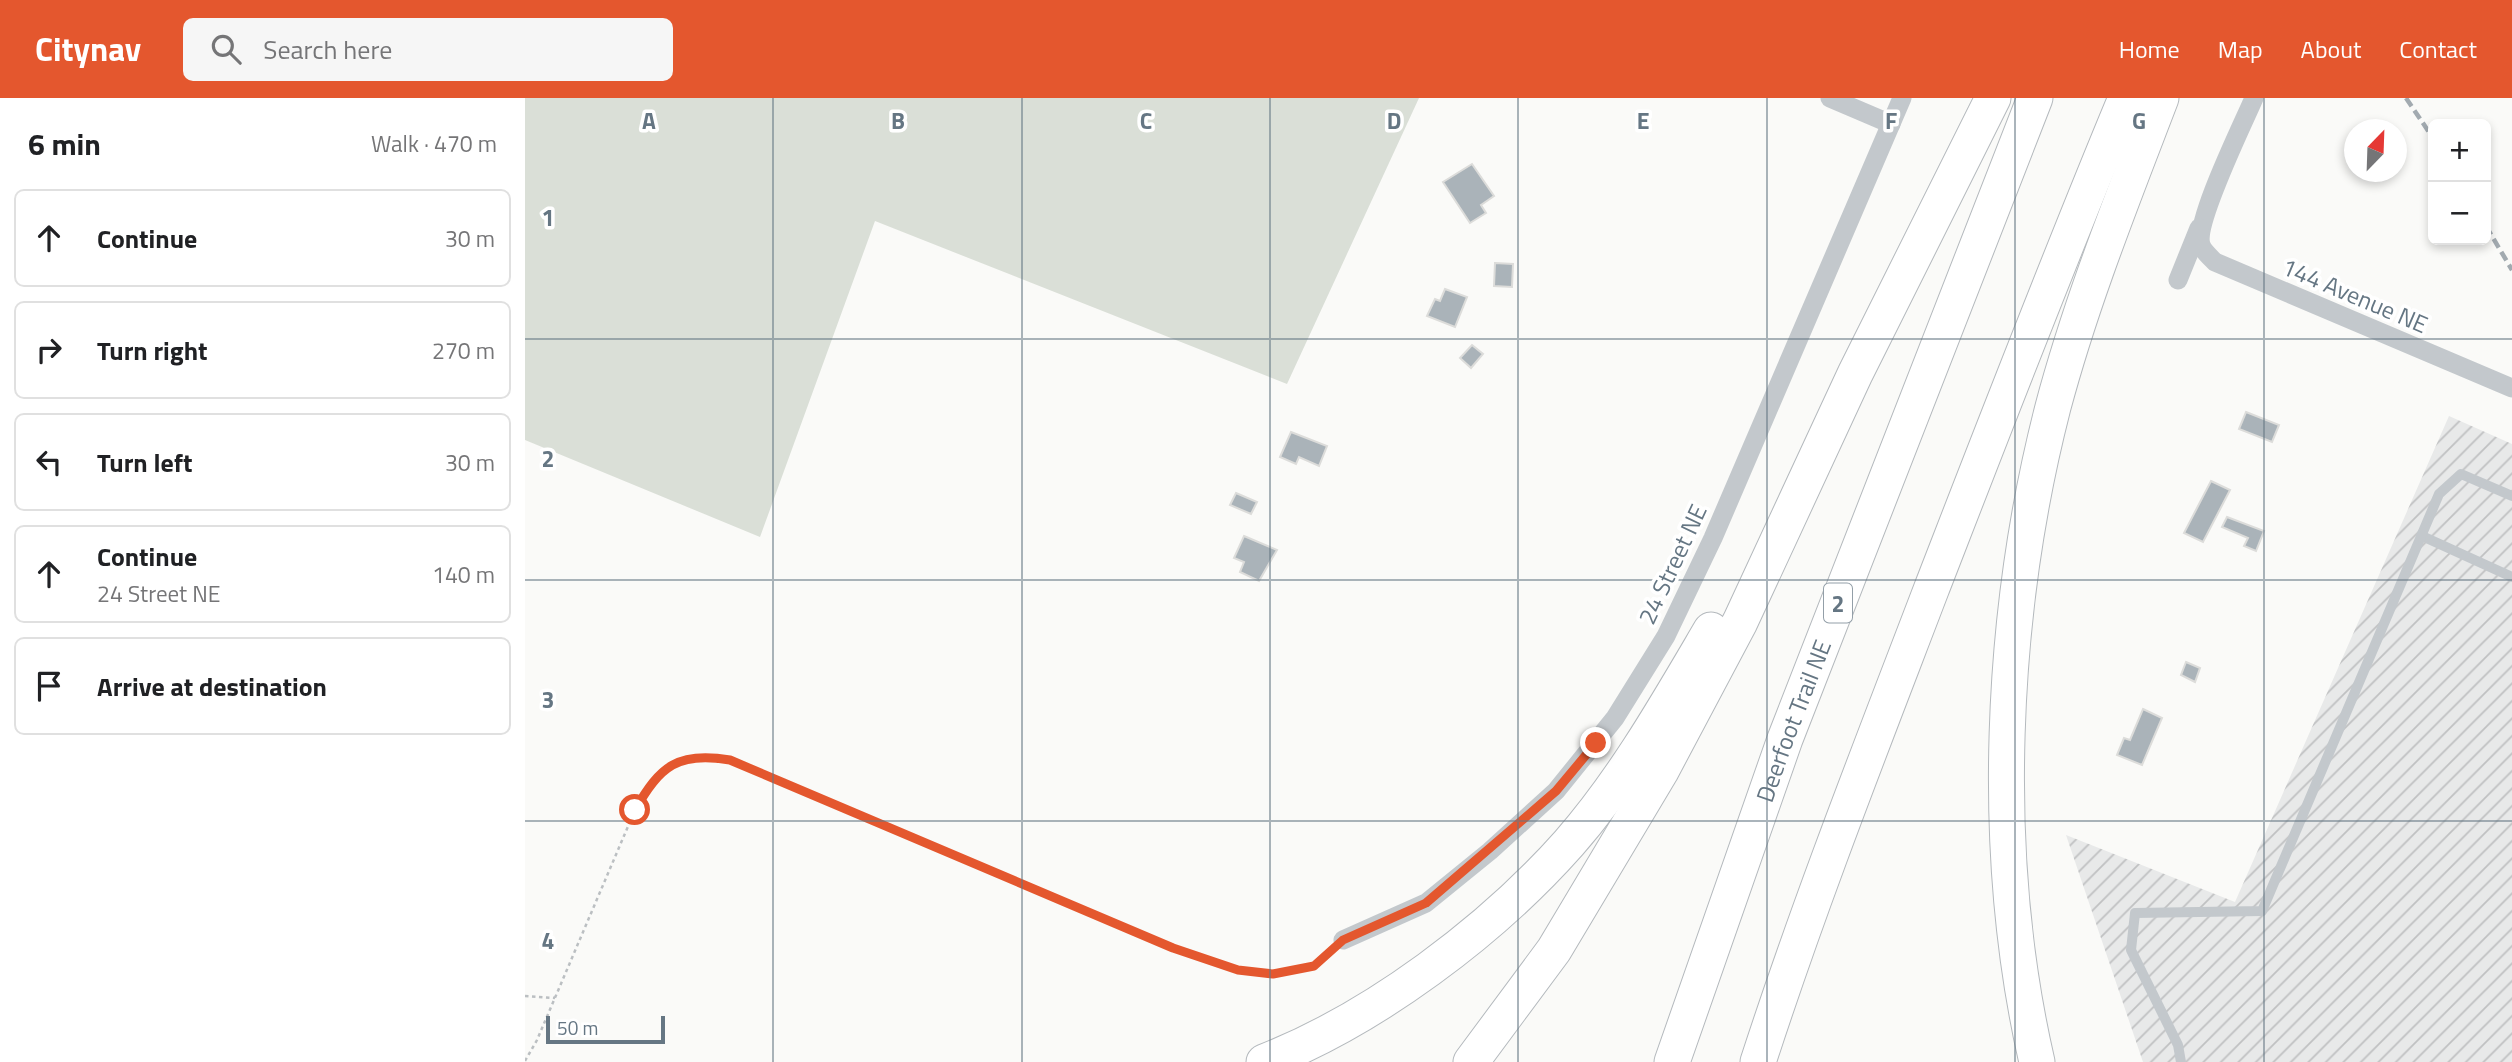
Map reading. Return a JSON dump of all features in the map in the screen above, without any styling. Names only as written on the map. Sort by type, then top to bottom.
[{"type":"highway","points":[[1471,1062],[1554,950],[1661,771],[1740,622],[1855,374],[1993,98]]},
{"type":"highway","name":"Deerfoot Trail NE","points":[[1672,1062],[1785,739],[2035,98]]},
{"type":"highway","points":[[1758,1062],[1793,956],[1845,815],[2091,181],[2126,98]]},
{"type":"highway","points":[[2037,1062],[2022,999],[2011,884],[2008,736],[2010,683],[2032,498],[2070,349],[2161,98]]},
{"type":"highway","points":[[1264,1062],[1341,1027],[1428,970],[1534,880],[1570,841],[1660,717],[1855,374]]},
{"type":"highway","points":[[2011,884],[2042,1015],[2058,1062]]},
{"type":"street","points":[[1830,98],[1891,124]]},
{"type":"street","name":"24 Street NE","points":[[1343,940],[1426,903],[1490,851],[1556,791],[1615,718],[1666,636],[1713,538],[1902,98]]},
{"type":"street","points":[[2178,280],[2254,98]]},
{"type":"street","name":"144 Avenue NE","points":[[2202,224],[2201,246],[2215,262],[2512,388]]},
{"type":"lane","points":[[2181,1062],[2178,1045],[2131,950],[2135,913],[2262,911],[2439,494],[2461,474],[2512,496]]},
{"type":"lane","points":[[2421,536],[2512,577]]},
{"type":"path","points":[[525,1061],[555,998],[635,810],[661,771],[674,762],[691,758],[730,760],[1220,966],[1256,972],[1293,972],[1314,966],[1343,940]]},
{"type":"path","points":[[525,996],[555,998]]},
{"type":"shaded area","points":[[525,98],[1419,98],[1287,384],[875,221],[760,537],[525,440]]},
{"type":"shaded area","points":[[2449,416],[2512,444],[2512,1062],[2143,1062],[2066,835],[2235,902]]},
{"type":"building","points":[[1472,164],[1494,196],[1481,205],[1486,213],[1470,223],[1443,182]]},
{"type":"building","points":[[1495,263],[1513,264],[1512,287],[1494,286]]},
{"type":"building","points":[[1445,289],[1467,297],[1455,327],[1427,316],[1435,299],[1440,301]]},
{"type":"building","points":[[1472,345],[1483,354],[1471,368],[1460,358]]},
{"type":"building","points":[[2246,412],[2279,425],[2272,442],[2239,429]]},
{"type":"building","points":[[1291,432],[1327,446],[1319,466],[1299,457],[1296,464],[1280,457]]},
{"type":"building","points":[[2211,481],[2230,490],[2203,542],[2184,533]]},
{"type":"building","points":[[1236,493],[1257,502],[1251,514],[1230,505]]},
{"type":"building","points":[[2227,517],[2264,531],[2256,551],[2244,546],[2248,538],[2222,527]]},
{"type":"building","points":[[1244,536],[1277,550],[1259,581],[1240,572],[1244,562],[1234,558]]},
{"type":"building","points":[[2186,662],[2200,668],[2195,682],[2181,675]]},
{"type":"building","points":[[2143,709],[2162,718],[2142,765],[2117,755],[2124,738],[2130,740]]},
{"type":"railway","points":[[2406,98],[2428,131]]},
{"type":"railway","points":[[2491,234],[2512,270]]},
{"type":"route","points":[[635,810],[648,786],[661,771],[674,762],[710,757],[730,760],[1173,948],[1220,966],[1273,974],[1314,966],[1328,957],[1343,940],[1426,903],[1490,851],[1556,791],[1596,743]]}]
